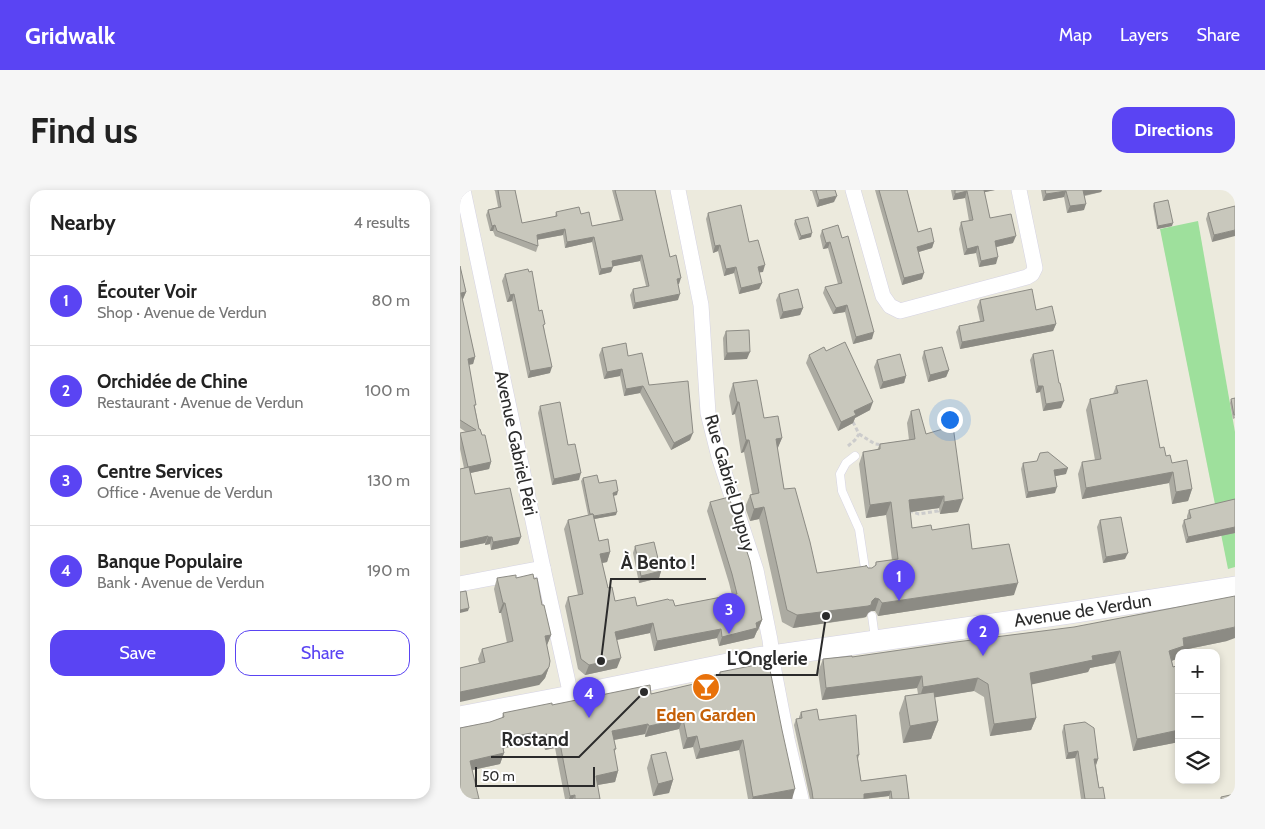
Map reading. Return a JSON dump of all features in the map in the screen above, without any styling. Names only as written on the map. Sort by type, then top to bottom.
[{"type":"main road","name":"Avenue de Verdun","points":[[460,717],[773,655],[1069,613],[1235,587]]},
{"type":"street","name":"Avenue Gabriel Péri","points":[[464,190],[542,568],[571,696]]},
{"type":"street","name":"Rue Gabriel Dupuy","points":[[678,190],[701,305],[708,413],[719,457],[756,570],[787,739],[801,799]]},
{"type":"street","points":[[853,190],[883,296],[890,306],[900,311],[1028,277],[1032,274],[1035,268],[1019,190]]},
{"type":"street","points":[[460,584],[542,568]]},
{"type":"lane","points":[[855,456],[846,463],[840,474],[842,491],[859,529],[866,575]]},
{"type":"lane","points":[[872,616],[875,640]]},
{"type":"path","points":[[859,434],[874,444],[890,445]]},
{"type":"path","points":[[900,512],[909,511],[919,514],[938,511],[937,502]]},
{"type":"green space","points":[[1198,221],[1235,432],[1235,567],[1228,569],[1160,229]]},
{"type":"building","points":[[498,190],[515,190],[522,223],[557,216],[556,212],[579,207],[581,214],[589,212],[592,226],[623,220],[615,190],[655,190],[670,257],[676,255],[681,278],[677,279],[680,294],[635,303],[633,289],[649,286],[642,255],[612,261],[613,267],[601,269],[594,237],[567,242],[565,229],[537,235],[538,246],[497,231],[495,225],[492,226],[488,210],[501,207]]},
{"type":"building","points":[[816,190],[835,190],[837,196],[819,200]]},
{"type":"building","points":[[879,190],[907,190],[918,232],[931,228],[934,242],[917,247],[924,273],[904,278]]},
{"type":"building","points":[[955,190],[984,190],[990,218],[1011,214],[1016,236],[995,241],[998,257],[981,261],[978,246],[967,249],[961,222],[973,220],[967,191],[955,194]]},
{"type":"building","points":[[1045,190],[1083,190],[1086,204],[1070,206],[1066,191],[1046,194]]},
{"type":"building","points":[[1168,200],[1173,223],[1158,226],[1154,203]]},
{"type":"building","points":[[741,205],[749,242],[758,240],[765,265],[758,267],[762,283],[741,288],[736,267],[726,269],[720,245],[715,246],[708,213]]},
{"type":"building","points":[[1235,206],[1235,230],[1214,235],[1208,213]]},
{"type":"building","points":[[808,217],[812,233],[801,236],[795,220]]},
{"type":"building","points":[[838,225],[842,238],[848,236],[874,332],[856,337],[847,305],[836,308],[825,287],[842,283],[830,242],[826,243],[822,230]]},
{"type":"building","points":[[460,266],[466,292],[461,293],[475,357],[468,359],[476,405],[474,405],[479,429],[482,435],[485,435],[491,462],[468,467],[460,433],[476,430],[460,420]]},
{"type":"building","points":[[528,269],[529,272],[532,271],[539,311],[542,310],[545,324],[543,325],[552,367],[530,371],[514,294],[510,295],[505,274]]},
{"type":"building","points":[[798,289],[803,308],[783,312],[779,294]]},
{"type":"building","points":[[1032,289],[1036,310],[1052,306],[1056,324],[962,342],[959,326],[984,321],[980,300]]},
{"type":"building","points":[[749,330],[750,352],[727,353],[726,331]]},
{"type":"building","points":[[845,342],[873,402],[854,411],[856,415],[841,422],[809,355],[824,347],[826,351]]},
{"type":"building","points":[[626,343],[628,356],[642,353],[649,385],[688,381],[693,433],[674,443],[643,386],[626,389],[622,369],[607,372],[602,348]]},
{"type":"building","points":[[942,347],[949,370],[930,375],[924,351]]},
{"type":"building","points":[[1053,350],[1064,401],[1046,404],[1043,386],[1038,386],[1033,354]]},
{"type":"building","points":[[900,354],[906,376],[883,382],[877,360]]},
{"type":"building","points":[[757,380],[764,418],[778,416],[782,438],[776,439],[784,489],[795,488],[817,573],[866,565],[868,568],[872,568],[876,565],[876,562],[898,559],[891,502],[870,505],[863,452],[880,449],[880,444],[915,439],[911,411],[919,409],[926,434],[953,426],[963,499],[944,502],[944,496],[909,500],[912,528],[931,525],[932,530],[969,524],[972,549],[1009,544],[1018,583],[882,603],[879,599],[875,598],[871,605],[868,606],[797,615],[787,610],[764,507],[754,509],[750,495],[759,493],[749,440],[746,440],[739,402],[737,402],[733,383]]},
{"type":"building","points":[[1147,380],[1160,448],[1164,447],[1166,456],[1170,455],[1172,463],[1187,460],[1192,489],[1176,492],[1173,472],[1086,488],[1082,462],[1101,459],[1090,399],[1118,393],[1116,386]]},
{"type":"building","points":[[1235,398],[1235,415],[1234,415],[1231,399]]},
{"type":"building","points":[[560,402],[568,445],[575,444],[581,473],[554,479],[540,406]]},
{"type":"building","points":[[1048,452],[1068,468],[1054,470],[1057,487],[1028,492],[1023,463],[1037,461],[1040,453]]},
{"type":"building","points":[[469,467],[475,494],[510,488],[521,537],[493,542],[492,537],[488,536],[460,542],[460,469]]},
{"type":"building","points":[[597,475],[599,483],[616,480],[618,491],[613,493],[617,512],[594,516],[590,514],[583,478]]},
{"type":"building","points":[[729,497],[750,561],[762,620],[756,623],[757,628],[722,637],[721,629],[657,641],[653,623],[615,632],[621,658],[589,665],[581,659],[568,597],[583,594],[568,520],[593,514],[599,541],[608,539],[610,552],[600,554],[608,588],[612,587],[615,601],[635,597],[637,606],[668,599],[673,600],[675,606],[737,594],[710,502]]},
{"type":"building","points":[[1235,499],[1235,527],[1188,537],[1184,520],[1191,518],[1189,510]]},
{"type":"building","points":[[1121,517],[1128,553],[1106,557],[1100,520]]},
{"type":"building","points":[[654,542],[661,571],[641,576],[635,546]]},
{"type":"building","points":[[533,574],[534,579],[537,578],[542,605],[544,605],[551,635],[545,636],[550,661],[549,667],[542,675],[460,692],[460,668],[485,662],[482,649],[513,641],[505,603],[503,603],[497,578],[516,575],[516,578]]},
{"type":"building","points":[[466,591],[469,608],[460,610],[460,592]]},
{"type":"building","points":[[1235,596],[1235,627],[1183,638],[1184,646],[1169,651],[1173,667],[1175,666],[1175,731],[1137,739],[1120,651],[1092,656],[1093,660],[1030,673],[1036,718],[994,724],[988,684],[978,678],[923,687],[922,676],[826,688],[823,659],[852,657],[1074,627]]},
{"type":"building","points":[[761,664],[770,670],[795,789],[753,797],[743,740],[700,749],[697,736],[687,738],[683,719],[612,731],[618,771],[596,776],[600,799],[575,799],[575,795],[570,796],[559,738],[548,740],[547,734],[537,736],[536,732],[501,739],[504,753],[470,761],[479,799],[460,799],[460,728],[490,722],[504,717],[503,713],[650,685],[651,694],[698,683],[697,679],[720,674],[720,672]]},
{"type":"building","points":[[934,692],[938,721],[910,726],[905,696]]},
{"type":"building","points":[[817,709],[819,720],[856,715],[859,755],[857,755],[861,781],[906,775],[909,799],[892,799],[891,791],[864,794],[864,799],[813,799],[796,719],[802,718],[801,712]]},
{"type":"building","points":[[1085,722],[1094,728],[1098,759],[1094,759],[1099,788],[1103,787],[1105,799],[1085,799],[1078,751],[1068,753],[1064,725]]},
{"type":"building","points":[[666,752],[673,780],[658,784],[651,755]]},
{"type":"building","points":[[1235,794],[1235,799],[1221,799],[1221,797]]},
{"type":"place","name":"Écouter Voir","points":[[899,601]]},
{"type":"place","name":"L'Onglerie","points":[[826,616]]},
{"type":"place","name":"Centre Services","points":[[729,634]]},
{"type":"place","name":"Orchidée de Chine","points":[[983,656]]},
{"type":"place","name":"À Bento !","points":[[601,661]]},
{"type":"place","name":"Eden Garden","points":[[706,687]]},
{"type":"place","name":"Rostand","points":[[644,692]]},
{"type":"place","name":"Banque Populaire","points":[[589,718]]}]
